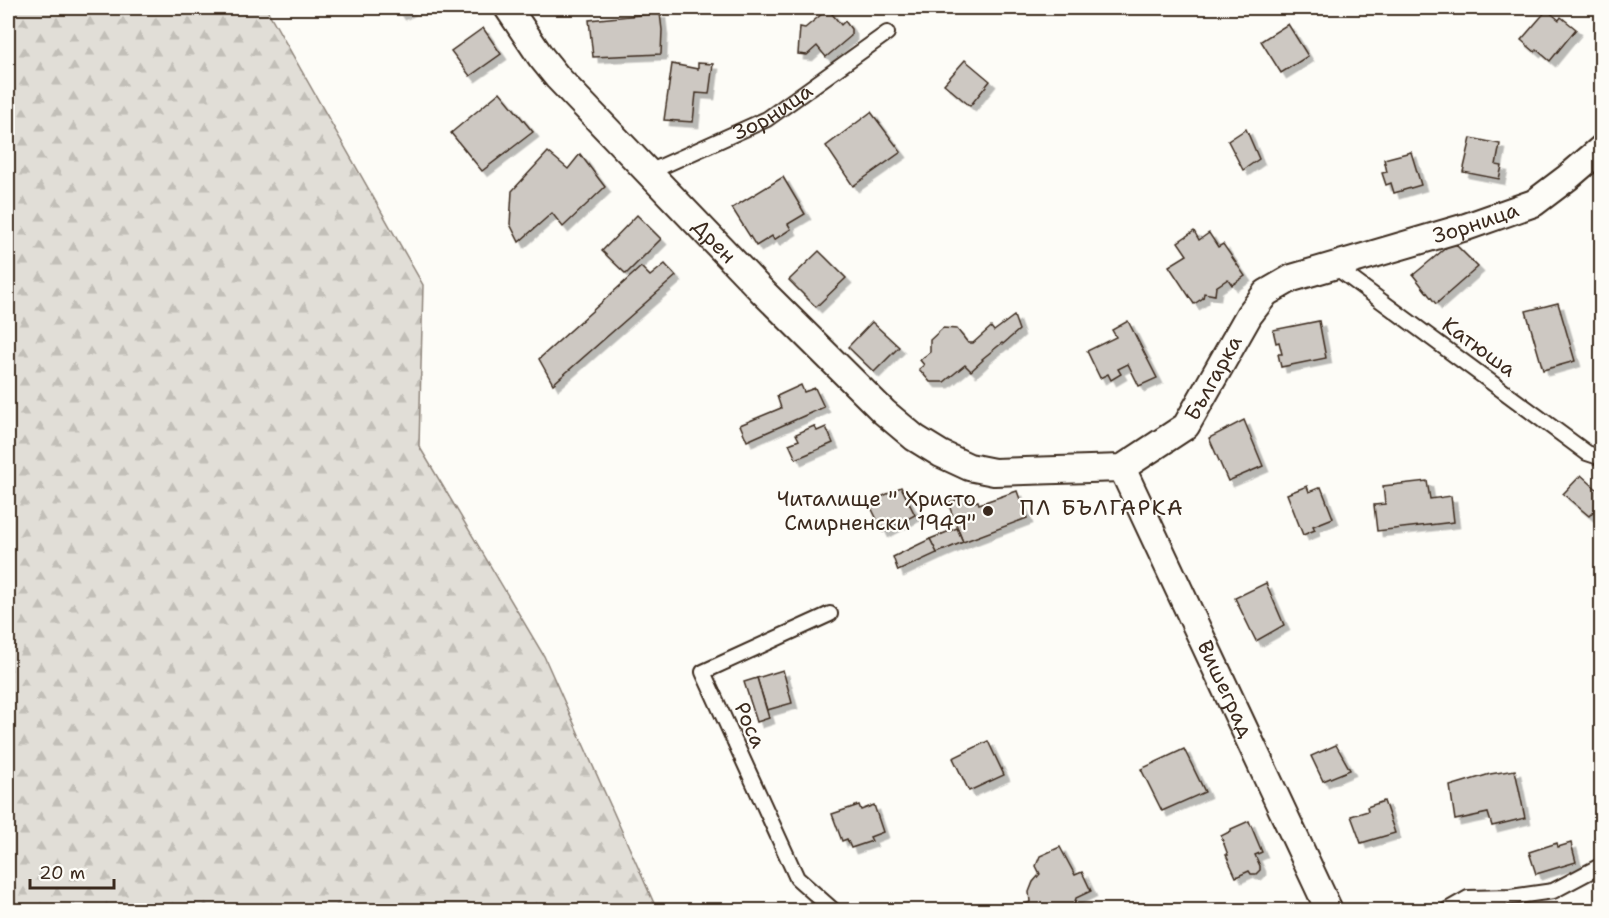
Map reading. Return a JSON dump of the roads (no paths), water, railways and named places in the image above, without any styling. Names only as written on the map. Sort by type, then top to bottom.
[{"type":"street","name":"Дрен","points":[[508,8],[558,78],[647,173],[884,412],[915,438],[969,467],[994,472],[1122,468]]},
{"type":"street","name":"Зорница","points":[[1334,266],[1466,228],[1534,203],[1602,148]]},
{"type":"street","name":"Българка","points":[[1122,468],[1186,426],[1249,315],[1266,293],[1292,278],[1334,266]]},
{"type":"street","name":"Вишеград","points":[[1122,468],[1329,910]]},
{"type":"lane","name":"Зорница","points":[[647,173],[767,119],[886,33]]},
{"type":"lane","name":"Катюша","points":[[1334,266],[1587,453],[1602,458]]},
{"type":"lane","name":"Роса","points":[[830,614],[703,672],[797,878],[833,910]]},
{"type":"lane","points":[[1447,910],[1468,898],[1510,897],[1553,891],[1602,865]]},
{"type":"place","name":"Читалище \" Христо Смирненски 1949\"","points":[[988,511]]},
{"type":"district","name":"ПЛ БЪЛГАРКА","points":[[1102,507]]}]
